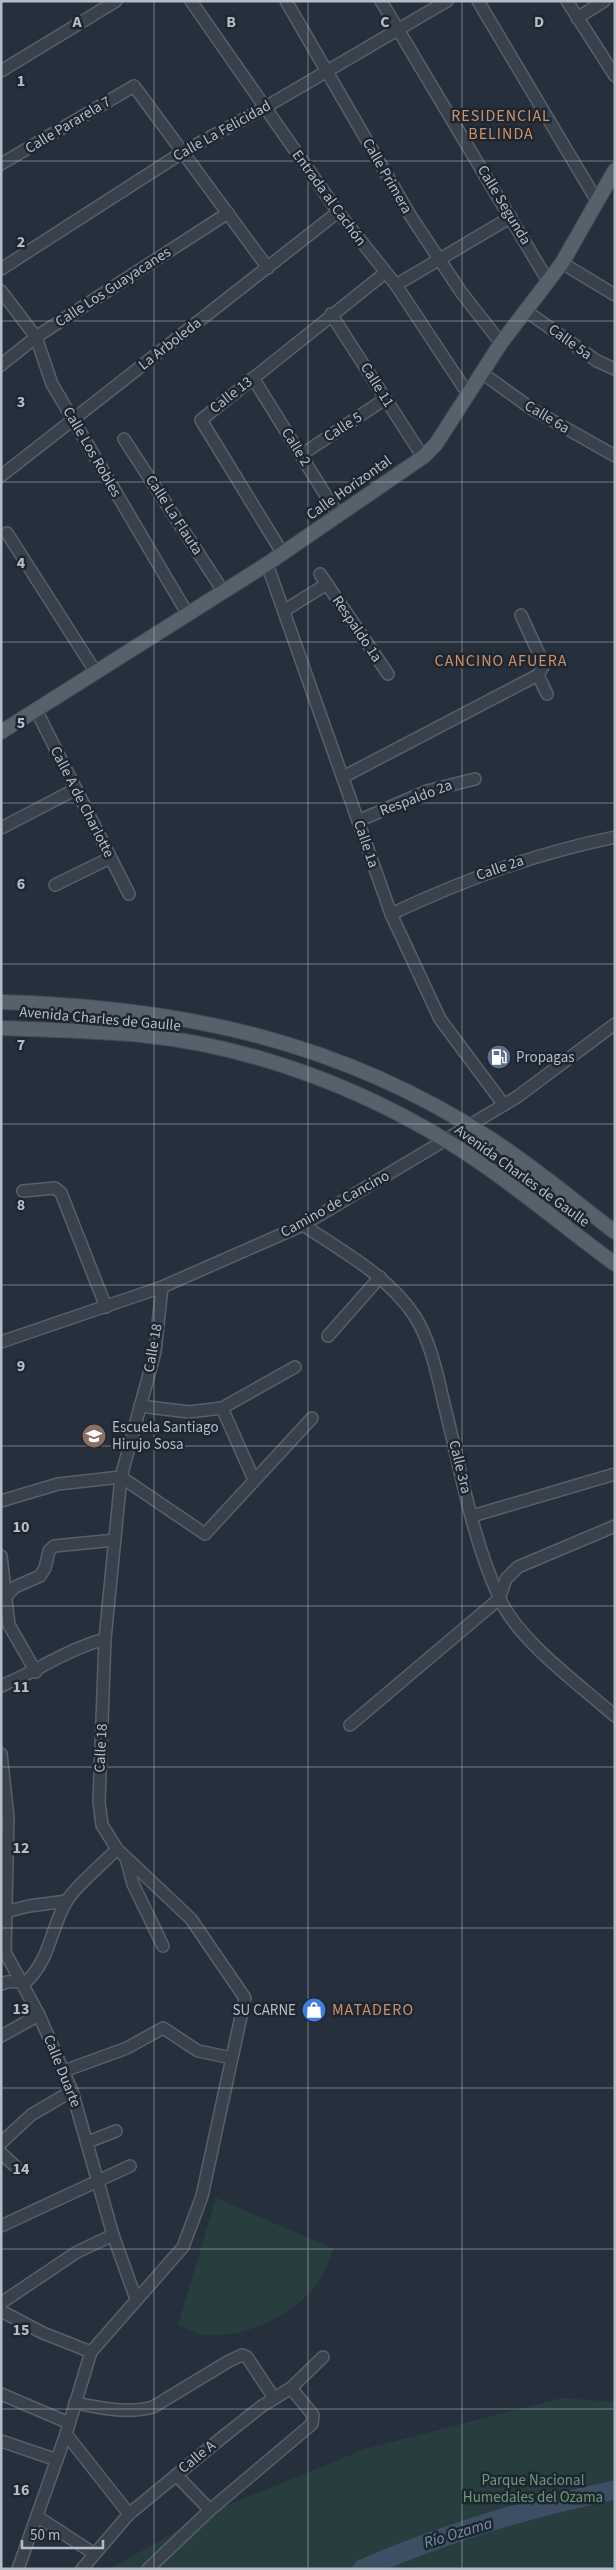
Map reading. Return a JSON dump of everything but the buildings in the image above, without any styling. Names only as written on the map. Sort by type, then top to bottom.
[{"type":"main road","name":"Calle Horizontal","points":[[1,732],[268,564],[423,457],[436,444],[501,343],[562,263],[615,170]]},
{"type":"main road","name":"Avenida Charles de Gaulle","points":[[1,1002],[60,1003],[131,1010],[195,1020],[256,1034],[314,1051],[370,1073],[410,1092],[469,1125],[499,1145],[615,1232]]},
{"type":"main road","name":"Avenida Charles de Gaulle","points":[[1,1028],[142,1035],[229,1052],[282,1065],[342,1086],[394,1111],[478,1161],[615,1264]]},
{"type":"street","points":[[1,71],[116,1]]},
{"type":"street","name":"Entrada al Cachón","points":[[191,1],[338,212],[396,285],[468,394]]},
{"type":"street","name":"Calle Primera","points":[[286,1],[410,215],[461,292],[501,343]]},
{"type":"street","name":"Calle Segunda","points":[[381,1],[548,281]]},
{"type":"street","name":"Calle La Felicidad","points":[[1,269],[182,152],[328,72],[448,1]]},
{"type":"street","points":[[478,1],[597,201]]},
{"type":"street","points":[[567,1],[615,76]]},
{"type":"street","points":[[577,18],[604,1]]},
{"type":"street","name":"Calle Pararela 7","points":[[1,164],[134,86],[182,152]]},
{"type":"street","points":[[182,152],[268,268]]},
{"type":"street","name":"La Arboleda","points":[[1,476],[338,212]]},
{"type":"street","name":"Calle Los Guayacanes","points":[[1,365],[36,337],[228,213]]},
{"type":"street","points":[[396,285],[511,217]]},
{"type":"street","points":[[562,263],[615,295]]},
{"type":"street","name":"Calle 13","points":[[283,554],[201,420],[385,272]]},
{"type":"street","name":"Calle Los Robles","points":[[1,291],[36,337],[52,384],[187,614]]},
{"type":"street","name":"Calle 5a","points":[[526,310],[597,361],[615,369]]},
{"type":"street","name":"Calle 11","points":[[331,314],[423,457]]},
{"type":"street","name":"Calle 6a","points":[[482,373],[532,409],[615,456]]},
{"type":"street","name":"Calle 2","points":[[253,378],[338,516]]},
{"type":"street","name":"Calle 5","points":[[300,455],[385,399]]},
{"type":"street","name":"Calle La Flauta","points":[[124,439],[223,591]]},
{"type":"street","points":[[7,533],[95,672]]},
{"type":"street","name":"Calle 1a","points":[[268,564],[391,914],[440,1019],[504,1105]]},
{"type":"street","name":"Respaldo 1a","points":[[320,574],[388,674]]},
{"type":"street","name":"Respaldo 1a","points":[[285,610],[327,584]]},
{"type":"street","points":[[342,777],[538,675],[544,666],[521,615]]},
{"type":"street","points":[[538,675],[547,694]]},
{"type":"street","name":"Calle A de Charlotte","points":[[36,710],[129,894]]},
{"type":"street","name":"Respaldo 2a","points":[[358,821],[427,791],[475,779]]},
{"type":"street","points":[[1,828],[76,789]]},
{"type":"street","name":"Calle 2a","points":[[391,914],[460,882],[517,862],[615,836]]},
{"type":"street","points":[[55,885],[110,858]]},
{"type":"street","name":"Camino de Cancino","points":[[1,1342],[162,1287],[303,1225],[504,1105],[615,1024]]},
{"type":"street","points":[[23,1191],[55,1188],[61,1193],[106,1307]]},
{"type":"street","name":"Calle 3ra","points":[[303,1225],[380,1277],[414,1316],[428,1347],[472,1516],[499,1599],[527,1638],[615,1716]]},
{"type":"street","points":[[328,1336],[380,1277]]},
{"type":"street","name":"Calle 18","points":[[91,2352],[183,2247],[202,2196],[245,1998],[191,1919],[121,1853],[102,1825],[99,1802],[105,1639],[121,1477],[156,1352],[162,1287]]},
{"type":"street","points":[[140,1406],[190,1412],[222,1408],[295,1367]]},
{"type":"street","points":[[222,1408],[254,1480]]},
{"type":"street","points":[[1,1501],[58,1484],[121,1477],[205,1534],[312,1418]]},
{"type":"street","points":[[472,1516],[615,1474]]},
{"type":"street","points":[[350,1725],[499,1599],[506,1579],[518,1567],[615,1526]]},
{"type":"street","points":[[3,1600],[15,1587],[40,1576],[45,1568],[49,1551],[54,1546],[115,1540]]},
{"type":"street","points":[[1,1556],[3,1600],[9,1625],[36,1672]]},
{"type":"street","points":[[1,1686],[36,1672],[80,1646],[105,1639]]},
{"type":"street","name":"Calle Duarte","points":[[1,1754],[8,1817],[3,1913],[5,1952],[39,2015],[72,2091],[113,2235],[136,2299]]},
{"type":"street","points":[[1,1984],[27,1981],[42,1964],[67,1901],[121,1853],[163,1946]]},
{"type":"street","points":[[3,1913],[29,1906],[67,1901]]},
{"type":"street","points":[[1,2036],[39,2015]]},
{"type":"street","points":[[64,2071],[127,2048],[163,2028],[198,2051],[232,2058]]},
{"type":"street","points":[[1,2143],[31,2115],[72,2091]]},
{"type":"street","points":[[88,2142],[116,2131]]},
{"type":"street","points":[[1,2153],[15,2166]]},
{"type":"street","points":[[1,2226],[130,2166]]},
{"type":"street","points":[[1,2303],[77,2252],[113,2235]]},
{"type":"street","points":[[1,2311],[43,2333],[91,2352],[68,2428],[18,2569]]},
{"type":"street","points":[[75,2403],[111,2409],[140,2411],[153,2407],[228,2361],[242,2355],[247,2357],[274,2398]]},
{"type":"street","name":"Calle A","points":[[82,2569],[93,2552],[129,2514],[274,2398],[291,2388],[323,2358]]},
{"type":"street","points":[[148,2569],[210,2510],[312,2424],[313,2415],[291,2388]]},
{"type":"street","points":[[1,2394],[68,2428],[129,2514]]},
{"type":"street","points":[[1,2441],[57,2460]]},
{"type":"street","points":[[176,2475],[210,2510]]},
{"type":"street","points":[[38,2517],[93,2552]]},
{"type":"green space","points":[[216,2198],[334,2249],[319,2281],[297,2304],[266,2323],[232,2334],[215,2335],[200,2334],[178,2325]]},
{"type":"green space","name":"Parque Nacional Humedales del Ozama","points":[[562,2398],[615,2402],[615,2569],[109,2569],[213,2511],[365,2449]]},
{"type":"waterway","name":"Río Ozama","points":[[362,2569],[423,2544],[486,2523],[550,2505],[615,2490]]},
{"type":"place","name":"Propagas","points":[[499,1057]]},
{"type":"place","name":"Escuela Santiago Hirujo Sosa","points":[[94,1436]]},
{"type":"place","name":"SU CARNE","points":[[314,2010]]},
{"type":"district","name":"RESIDENCIAL BELINDA","points":[[501,125]]},
{"type":"district","name":"CANCINO AFUERA","points":[[501,661]]},
{"type":"district","name":"MATADERO","points":[[373,2010]]}]
